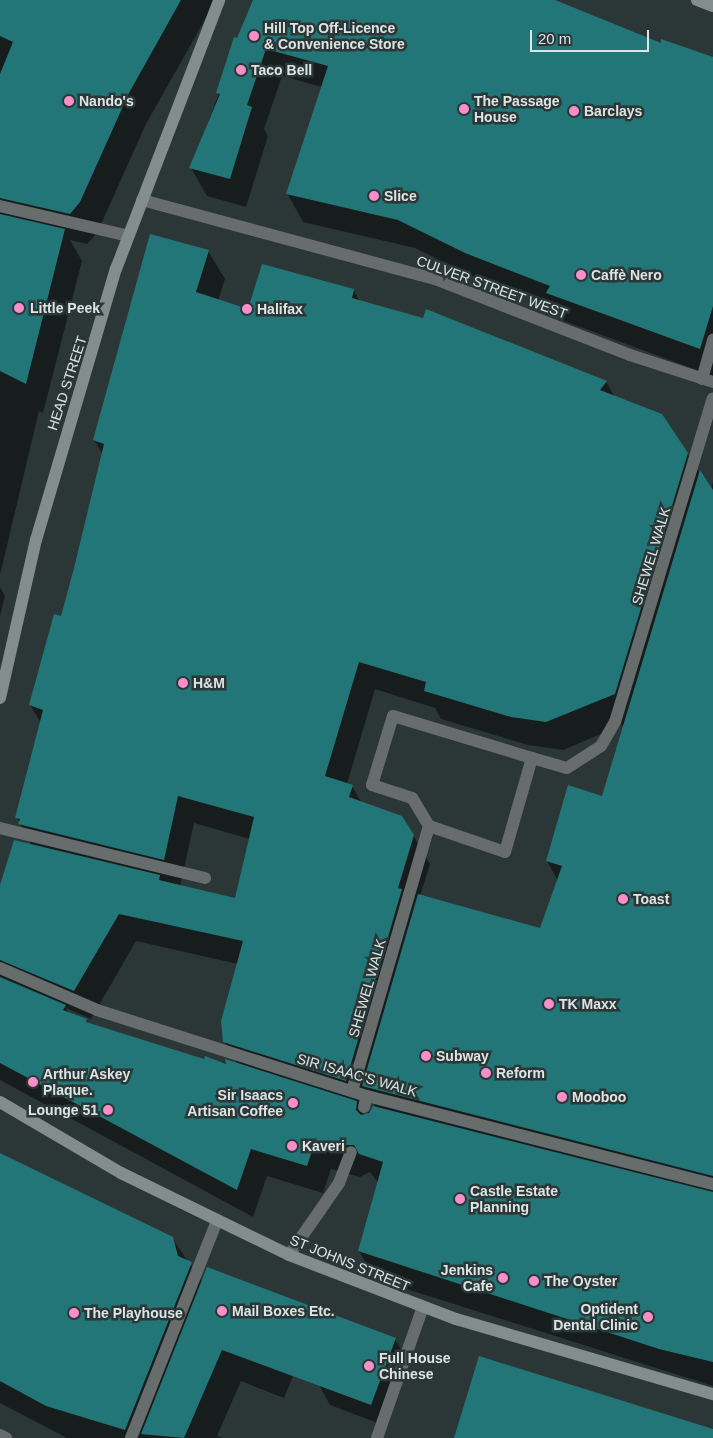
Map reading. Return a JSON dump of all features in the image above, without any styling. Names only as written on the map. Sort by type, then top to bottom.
[{"type":"street","name":"HEAD STREET","points":[[0,698],[46,502],[129,236],[219,0]]},
{"type":"street","points":[[697,0],[713,6]]},
{"type":"street","name":"CULVER STREET WEST","points":[[142,200],[435,279],[630,355],[708,381]]},
{"type":"street","points":[[0,206],[129,236]]},
{"type":"street","points":[[708,381],[713,340]]},
{"type":"street","name":"SHEWEL WALK","points":[[352,1091],[429,826],[412,798],[372,785],[392,716],[567,768],[601,746],[615,722],[713,398]]},
{"type":"street","points":[[429,826],[505,852],[532,758]]},
{"type":"street","points":[[0,828],[205,878]]},
{"type":"street","name":"SIR ISAAC'S WALK","points":[[0,968],[97,1010],[352,1091],[366,1101],[713,1184]]},
{"type":"street","name":"ST JOHNS STREET","points":[[0,1102],[121,1173],[289,1255],[423,1308],[713,1394]]},
{"type":"street","points":[[289,1255],[339,1183],[350,1152]]},
{"type":"street","points":[[131,1438],[217,1221]]},
{"type":"street","points":[[377,1438],[423,1308]]},
{"type":"street","points":[[0,1435],[6,1438]]},
{"type":"building","points":[[0,0],[181,0],[129,93],[80,202],[70,214],[0,198],[0,74],[13,42],[0,36]]},
{"type":"building","points":[[253,0],[555,0],[661,43],[661,39],[713,57],[713,306],[700,349],[546,293],[550,286],[465,253],[398,220],[286,194],[328,66],[266,49],[247,105],[252,107],[230,179],[189,168],[220,94],[216,93],[234,37],[237,38]]},
{"type":"building","points":[[0,214],[65,229],[26,384],[0,371]]},
{"type":"building","points":[[150,234],[209,250],[196,292],[248,309],[262,264],[354,289],[352,298],[423,318],[426,309],[607,381],[600,390],[662,414],[688,453],[615,694],[546,722],[511,717],[424,691],[426,682],[359,662],[325,776],[353,785],[349,797],[402,816],[414,835],[398,888],[402,889],[346,1081],[223,1042],[221,1021],[243,941],[119,914],[74,991],[0,960],[0,885],[14,840],[160,875],[159,880],[235,898],[254,817],[178,796],[164,860],[18,824],[20,819],[15,818],[43,710],[29,705],[54,614],[61,616],[74,568],[104,444],[93,440]]},
{"type":"building","points":[[700,470],[713,490],[713,1176],[362,1086],[418,894],[540,928],[562,866],[546,861],[568,785],[602,796]]},
{"type":"building","points":[[0,977],[66,1005],[63,1010],[87,1019],[86,1022],[204,1059],[205,1056],[226,1064],[225,1059],[357,1101],[356,1110],[361,1115],[369,1113],[373,1106],[713,1192],[713,1362],[659,1349],[358,1251],[383,1162],[359,1154],[354,1145],[346,1145],[343,1150],[315,1142],[307,1166],[251,1149],[237,1190],[0,1063]]},
{"type":"building","name":"The Playhouse","points":[[0,1153],[173,1237],[178,1256],[192,1262],[125,1430],[46,1406],[0,1381]]},
{"type":"building","points":[[207,1267],[396,1338],[371,1405],[222,1350],[184,1438],[141,1434]]},
{"type":"building","points":[[479,1356],[713,1429],[713,1438],[454,1438]]},
{"type":"place","name":"Hill Top Off-Licence & Convenience Store","points":[[254,36]]},
{"type":"place","name":"Taco Bell","points":[[241,70]]},
{"type":"place","name":"Nando's","points":[[69,101]]},
{"type":"place","name":"The Passage House","points":[[464,109]]},
{"type":"place","name":"Barclays","points":[[574,111]]},
{"type":"place","name":"Slice","points":[[374,196]]},
{"type":"place","name":"Caffè Nero","points":[[581,275]]},
{"type":"place","name":"Little Peek","points":[[19,308]]},
{"type":"place","name":"Halifax","points":[[247,309]]},
{"type":"place","name":"H&M","points":[[183,683]]},
{"type":"place","name":"Toast","points":[[623,899]]},
{"type":"place","name":"TK Maxx","points":[[549,1004]]},
{"type":"place","name":"Subway","points":[[426,1056]]},
{"type":"place","name":"Reform","points":[[486,1073]]},
{"type":"place","name":"Arthur Askey Plaque.","points":[[33,1082]]},
{"type":"place","name":"Mooboo","points":[[562,1097]]},
{"type":"place","name":"Sir Isaacs Artisan Coffee","points":[[293,1103]]},
{"type":"place","name":"Lounge 51","points":[[108,1110]]},
{"type":"place","name":"Kaveri","points":[[292,1146]]},
{"type":"place","name":"Castle Estate Planning","points":[[460,1199]]},
{"type":"place","name":"Jenkins Cafe","points":[[503,1278]]},
{"type":"place","name":"The Oyster","points":[[534,1281]]},
{"type":"place","name":"Mail Boxes Etc.","points":[[222,1311]]},
{"type":"place","name":"The Playhouse","points":[[74,1313]]},
{"type":"place","name":"Optident Dental Clinic","points":[[648,1317]]},
{"type":"place","name":"Full House Chinese","points":[[369,1366]]}]
